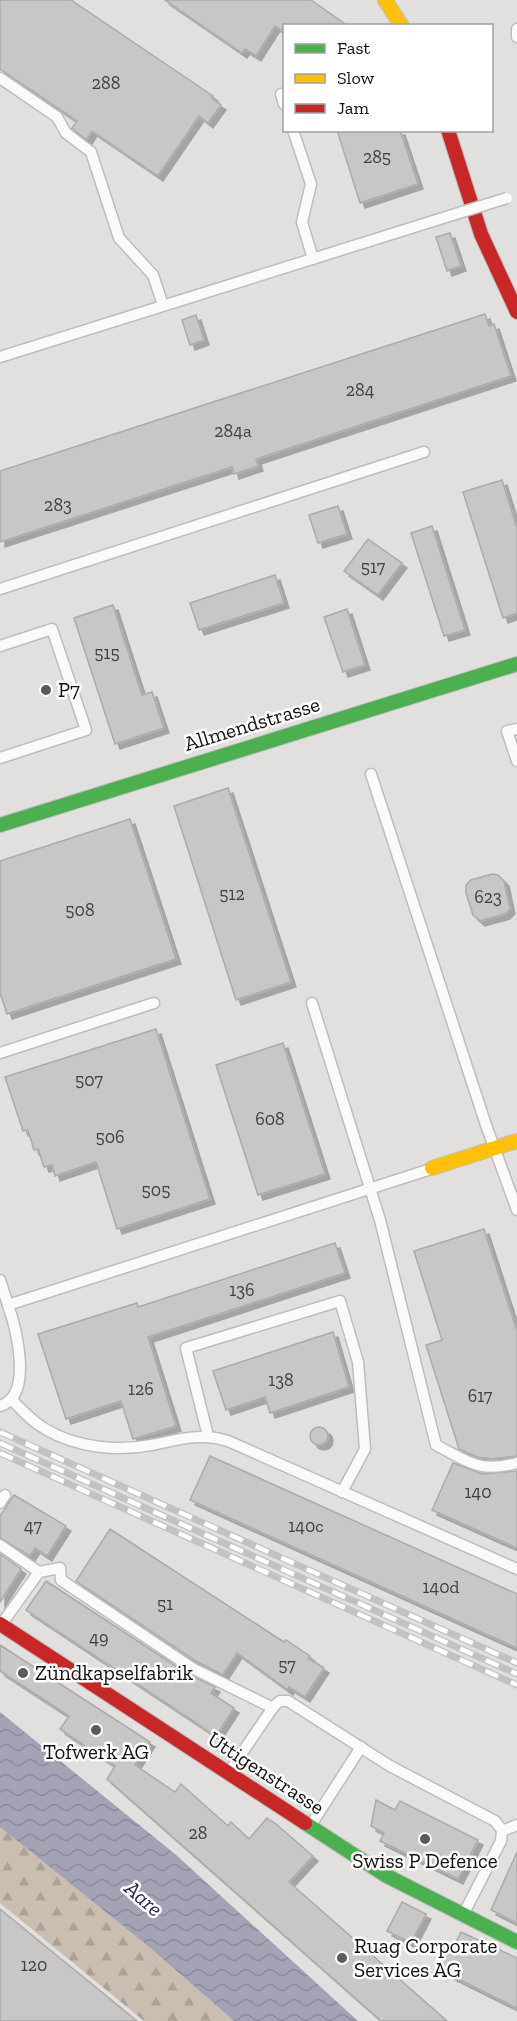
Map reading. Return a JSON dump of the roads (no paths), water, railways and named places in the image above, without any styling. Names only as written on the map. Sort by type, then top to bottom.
[{"type":"main road","points":[[385,0],[401,24]]},
{"type":"main road","points":[[449,132],[482,234],[517,312]]},
{"type":"main road","name":"Allmendstrasse","points":[[0,825],[517,664]]},
{"type":"main road","points":[[432,1168],[517,1142]]},
{"type":"main road","name":"Uttigenstrasse","points":[[1,1625],[385,1875],[517,1942]]},
{"type":"lane","points":[[517,29],[517,37]]},
{"type":"lane","points":[[0,78],[57,117],[66,133],[91,152],[119,238],[153,275],[163,305]]},
{"type":"lane","points":[[294,132],[311,184],[302,222],[313,259]]},
{"type":"lane","points":[[0,357],[512,196]]},
{"type":"lane","points":[[0,589],[424,452]]},
{"type":"lane","points":[[0,646],[52,629],[86,730],[0,758]]},
{"type":"lane","points":[[517,729],[507,731],[517,761]]},
{"type":"lane","points":[[371,774],[486,1125],[517,1207]]},
{"type":"lane","points":[[0,1053],[153,1003]]},
{"type":"lane","points":[[312,1003],[370,1188],[436,1445],[480,1467],[498,1468],[517,1463]]},
{"type":"lane","points":[[8,1305],[432,1168]]},
{"type":"lane","points":[[0,1280],[20,1348],[17,1384],[12,1400],[0,1406]]},
{"type":"lane","points":[[208,1436],[186,1348],[340,1302],[358,1362],[364,1449],[342,1492]]},
{"type":"lane","points":[[12,1400],[48,1431],[114,1449],[141,1447],[190,1436],[208,1436],[228,1441],[517,1569]]},
{"type":"lane","points":[[0,1545],[39,1572]]},
{"type":"lane","points":[[1,1625],[39,1572],[60,1568],[61,1580],[192,1668],[273,1708]]},
{"type":"lane","points":[[228,1773],[273,1708],[280,1701],[288,1701],[390,1766],[495,1821],[502,1831],[501,1841],[463,1915]]},
{"type":"lane","points":[[310,1827],[361,1747]]},
{"type":"lane","points":[[502,1831],[517,1825]]},
{"type":"water","name":"Aare","points":[[0,1712],[175,1854],[358,2021],[234,2021],[149,1947],[0,1827]]},
{"type":"railway","points":[[0,1432],[517,1663]]},
{"type":"railway","points":[[0,1443],[517,1674]]},
{"type":"railway","points":[[0,1453],[517,1685]]},
{"type":"place","name":"P7","points":[[46,690]]},
{"type":"place","name":"Zündkapselfabrik","points":[[23,1673]]},
{"type":"place","name":"Tofwerk AG","points":[[96,1730]]},
{"type":"place","name":"Swiss P Defence","points":[[425,1839]]},
{"type":"place","name":"Ruag Corporate Services AG","points":[[342,1958]]}]
